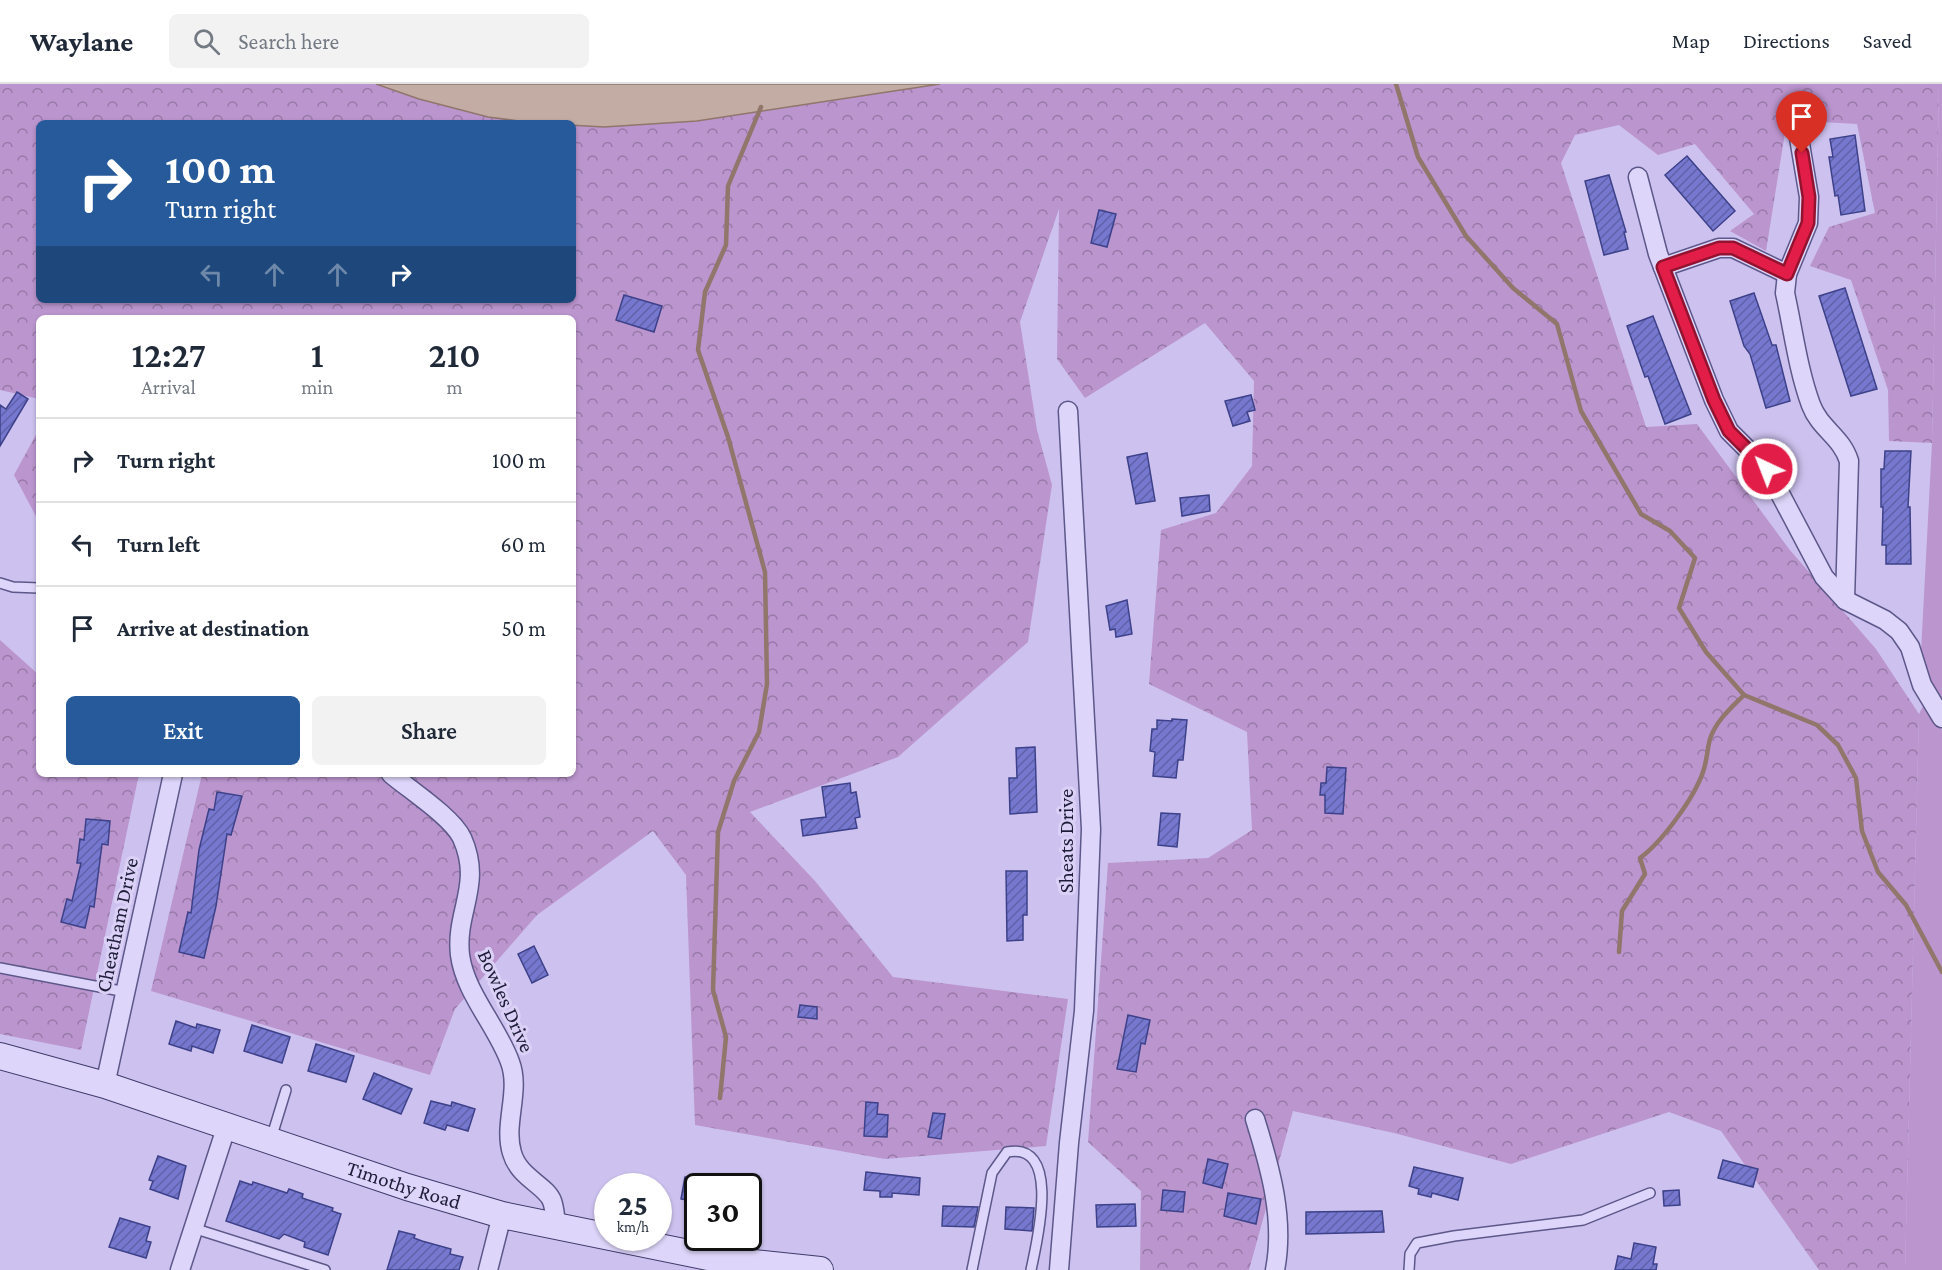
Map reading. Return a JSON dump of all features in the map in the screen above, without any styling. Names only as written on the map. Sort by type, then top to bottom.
[{"type":"main road","name":"Timothy Road","points":[[0,1056],[105,1085],[407,1187],[502,1215],[717,1264],[820,1270]]},
{"type":"street","points":[[1798,132],[1809,197],[1808,223],[1787,274],[1785,293],[1812,407],[1822,424],[1844,446],[1849,461],[1845,600]]},
{"type":"street","points":[[1638,177],[1663,267],[1714,400],[1729,431],[1767,469],[1824,577],[1845,600],[1886,620],[1899,631],[1910,646],[1922,685],[1942,718]]},
{"type":"street","points":[[1663,267],[1719,248],[1733,248],[1787,274]]},
{"type":"street","name":"Sheats Drive","points":[[1059,1270],[1069,1143],[1084,1011],[1092,829],[1068,411]]},
{"type":"street","name":"Cheatham Drive","points":[[105,1085],[172,777]]},
{"type":"street","name":"Bowles Drive","points":[[396,777],[451,824],[460,835],[466,849],[471,866],[471,886],[459,938],[463,967],[510,1062],[513,1086],[511,1151],[524,1175],[552,1199],[557,1228]]},
{"type":"street","points":[[1255,1119],[1274,1180],[1278,1256],[1275,1270]]},
{"type":"street","points":[[180,1270],[227,1125]]},
{"type":"street","points":[[488,1270],[502,1215]]},
{"type":"lane","points":[[0,583],[13,587],[36,588]]},
{"type":"lane","points":[[0,968],[126,992]]},
{"type":"lane","points":[[270,1141],[286,1090]]},
{"type":"lane","points":[[972,1270],[992,1173],[1007,1152],[1019,1149],[1030,1154],[1038,1163],[1041,1175],[1039,1236],[1031,1270]]},
{"type":"lane","points":[[1408,1270],[1410,1254],[1417,1243],[1454,1236],[1583,1220],[1650,1192]]},
{"type":"lane","points":[[192,1228],[325,1270]]},
{"type":"green space","points":[[0,84],[379,84],[522,120],[36,120],[36,303],[576,303],[576,124],[697,121],[940,84],[1939,84],[1932,443],[1889,441],[1888,390],[1851,280],[1810,266],[1829,227],[1875,213],[1857,124],[1787,120],[1766,251],[1730,231],[1754,214],[1695,144],[1658,155],[1619,125],[1575,135],[1561,163],[1646,427],[1697,424],[1789,549],[1876,649],[1919,714],[1905,1270],[1819,1270],[1721,1131],[1669,1112],[1511,1164],[1394,1133],[1293,1111],[1249,1270],[1140,1270],[1141,1191],[1088,1142],[1108,863],[1208,858],[1252,830],[1247,732],[1149,684],[1161,530],[1216,513],[1252,466],[1254,381],[1205,323],[1085,398],[1057,359],[1059,209],[1020,322],[1037,430],[1052,485],[1028,642],[898,757],[750,812],[815,881],[893,977],[1068,999],[1046,1146],[885,1159],[695,1125],[686,875],[653,831],[537,915],[455,1009],[430,1075],[151,991],[201,777],[576,777],[576,315],[36,315],[36,398],[0,390]]},
{"type":"green space","points":[[1939,84],[1942,84],[1942,705],[1924,669],[1921,652],[1932,443]]},
{"type":"green space","points":[[36,435],[36,516],[14,475]]},
{"type":"green space","points":[[0,640],[36,672],[36,777],[138,777],[81,1050],[0,1034]]},
{"type":"green space","points":[[1923,706],[1942,730],[1942,1270],[1905,1270],[1919,714]]},
{"type":"shaded area","points":[[376,84],[940,84],[697,121],[604,127],[576,125],[576,120],[511,120],[488,117],[419,99]]},
{"type":"building","points":[[1855,135],[1865,211],[1841,215],[1838,195],[1835,196],[1829,157],[1833,157],[1830,139]]},
{"type":"building","points":[[1687,156],[1735,211],[1713,231],[1665,175]]},
{"type":"building","points":[[1609,175],[1626,232],[1624,232],[1628,249],[1604,255],[1585,181]]},
{"type":"building","points":[[1099,210],[1116,214],[1107,247],[1091,243]]},
{"type":"building","points":[[1845,288],[1877,389],[1851,396],[1819,296]]},
{"type":"building","points":[[1754,293],[1772,345],[1776,345],[1790,401],[1766,408],[1750,354],[1744,346],[1730,301]]},
{"type":"building","points":[[624,295],[662,306],[654,332],[616,320]]},
{"type":"building","points":[[1653,316],[1691,414],[1665,424],[1627,326]]},
{"type":"building","points":[[17,392],[28,399],[0,446],[0,405],[6,409]]},
{"type":"building","points":[[1251,395],[1255,410],[1247,412],[1250,421],[1233,426],[1225,401]]},
{"type":"building","points":[[1885,451],[1911,451],[1908,507],[1910,507],[1911,564],[1886,564],[1886,545],[1882,545],[1883,507],[1881,507],[1881,469],[1884,469]]},
{"type":"building","points":[[1147,453],[1155,501],[1136,504],[1127,457]]},
{"type":"building","points":[[1209,495],[1210,511],[1182,516],[1180,498]]},
{"type":"building","points":[[1127,600],[1132,634],[1116,637],[1115,629],[1110,630],[1106,606]]},
{"type":"building","points":[[1172,719],[1187,720],[1183,760],[1178,760],[1176,778],[1153,776],[1155,752],[1150,751],[1152,729],[1157,729],[1157,720],[1172,721]]},
{"type":"building","points":[[1035,747],[1037,812],[1010,814],[1009,778],[1017,778],[1016,748]]},
{"type":"building","points":[[1327,767],[1346,768],[1343,814],[1325,813],[1325,795],[1320,795],[1321,783],[1326,783]]},
{"type":"building","points":[[850,783],[851,793],[856,792],[860,817],[855,818],[857,828],[803,836],[801,820],[826,817],[822,787]]},
{"type":"building","points":[[217,792],[242,796],[231,835],[227,834],[216,906],[204,958],[179,952],[188,912],[191,913],[199,850],[209,809],[214,810]]},
{"type":"building","points":[[1161,813],[1180,814],[1177,847],[1158,845]]},
{"type":"building","points":[[86,819],[110,821],[108,845],[102,844],[94,907],[90,906],[85,928],[61,922],[67,899],[72,901],[81,863],[77,863],[80,839],[84,840]]},
{"type":"building","points":[[1006,871],[1027,871],[1027,915],[1023,915],[1023,940],[1007,941]]},
{"type":"building","points":[[534,946],[548,975],[532,983],[518,954]]},
{"type":"building","points":[[800,1005],[817,1007],[817,1019],[798,1017]]},
{"type":"building","points":[[1128,1015],[1150,1020],[1145,1044],[1141,1043],[1136,1072],[1117,1069]]},
{"type":"building","points":[[176,1021],[196,1028],[197,1024],[220,1030],[213,1053],[192,1046],[191,1051],[169,1044]]},
{"type":"building","points":[[252,1025],[290,1037],[282,1063],[244,1051]]},
{"type":"building","points":[[316,1044],[354,1056],[346,1082],[308,1071]]},
{"type":"building","points":[[374,1073],[412,1089],[401,1114],[363,1099]]},
{"type":"building","points":[[431,1101],[451,1106],[452,1102],[475,1109],[468,1131],[447,1125],[445,1130],[424,1123]]},
{"type":"building","points":[[866,1102],[878,1103],[877,1114],[888,1115],[887,1137],[864,1136]]},
{"type":"building","points":[[933,1113],[945,1114],[941,1139],[928,1137]]},
{"type":"building","points":[[158,1156],[186,1166],[178,1199],[150,1189],[153,1181],[149,1180]]},
{"type":"building","points":[[1208,1159],[1228,1164],[1222,1188],[1203,1183]]},
{"type":"building","points":[[1723,1160],[1758,1169],[1753,1187],[1718,1178]]},
{"type":"building","points":[[1414,1167],[1463,1178],[1458,1200],[1432,1193],[1431,1197],[1418,1194],[1419,1189],[1409,1186]]},
{"type":"building","points":[[866,1172],[920,1178],[919,1195],[892,1193],[892,1197],[880,1197],[880,1191],[864,1190]]},
{"type":"building","points":[[240,1181],[252,1185],[253,1182],[287,1193],[289,1189],[303,1194],[302,1198],[333,1208],[332,1211],[341,1214],[328,1255],[304,1247],[305,1242],[284,1234],[279,1239],[226,1221]]},
{"type":"building","points":[[684,1182],[684,1200],[681,1199]]},
{"type":"building","points":[[1163,1190],[1185,1192],[1183,1212],[1161,1210]]},
{"type":"building","points":[[1679,1190],[1680,1205],[1664,1206],[1663,1191]]},
{"type":"building","points":[[1228,1193],[1261,1199],[1256,1224],[1224,1216]]},
{"type":"building","points":[[1135,1204],[1136,1226],[1097,1227],[1096,1205]]},
{"type":"building","points":[[943,1206],[978,1207],[974,1227],[942,1226]]},
{"type":"building","points":[[1006,1207],[1034,1208],[1032,1231],[1005,1229]]},
{"type":"building","points":[[1382,1211],[1384,1232],[1306,1234],[1306,1212]]},
{"type":"building","points":[[120,1218],[150,1227],[146,1241],[151,1242],[146,1258],[109,1247]]},
{"type":"building","points":[[399,1231],[415,1235],[414,1238],[422,1241],[451,1249],[450,1254],[463,1257],[459,1270],[387,1270]]},
{"type":"building","points":[[1634,1243],[1656,1247],[1653,1264],[1657,1264],[1656,1270],[1615,1270],[1618,1256],[1631,1259]]},
{"type":"waterway","points":[[1396,84],[1418,157],[1466,236],[1513,288],[1557,324],[1581,411],[1641,514],[1670,531],[1695,558],[1679,608],[1706,652],[1744,695],[1817,725],[1838,745],[1856,778],[1862,831],[1878,872],[1906,905],[1942,972]]},
{"type":"waterway","points":[[720,1098],[726,1037],[713,990],[718,832],[734,781],[759,732],[767,684],[765,572],[728,437],[698,350],[705,292],[726,245],[728,186],[761,107]]},
{"type":"waterway","points":[[1619,952],[1622,911],[1645,874],[1640,858],[1667,831],[1685,806],[1699,783],[1710,739],[1716,726],[1744,695]]},
{"type":"route","points":[[1767,469],[1756,455],[1729,431],[1714,400],[1663,267],[1719,248],[1733,248],[1787,274],[1808,223],[1809,197],[1802,153]]}]
